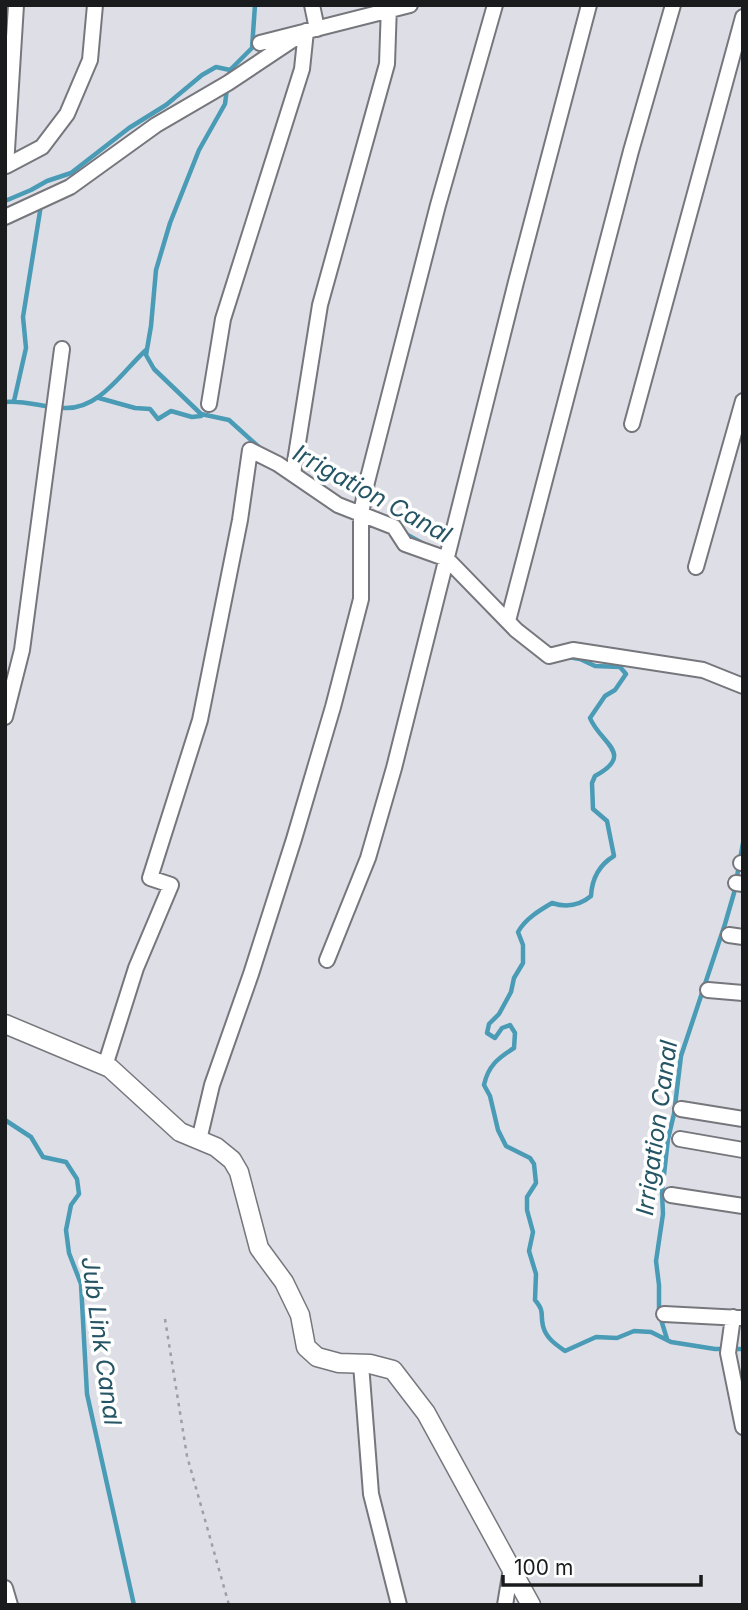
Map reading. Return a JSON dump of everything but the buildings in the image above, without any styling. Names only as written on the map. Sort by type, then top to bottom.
[{"type":"street","points":[[16,5],[6,166],[42,147],[67,114],[90,60],[95,5]]},
{"type":"street","points":[[209,404],[223,319],[302,69],[311,30],[312,5]]},
{"type":"street","points":[[260,43],[389,8],[410,5]]},
{"type":"street","points":[[199,1140],[212,1085],[251,974],[333,707],[360,599],[361,514],[438,205],[495,5]]},
{"type":"street","points":[[327,960],[368,858],[394,768],[516,282],[589,5]]},
{"type":"street","points":[[508,621],[631,150],[673,5]]},
{"type":"street","points":[[293,474],[320,305],[387,64],[389,8]]},
{"type":"street","points":[[632,424],[743,17]]},
{"type":"street","points":[[5,217],[69,187],[156,125],[311,30]]},
{"type":"street","points":[[5,717],[22,649],[62,349]]},
{"type":"street","points":[[696,567],[743,401]]},
{"type":"street","points":[[105,1066],[136,968],[171,885],[150,878],[200,720],[240,520],[250,450],[293,474],[338,505],[394,527],[405,544],[447,559],[508,621],[549,656],[573,650],[703,670],[742,684]]},
{"type":"street","points":[[708,990],[743,993]]},
{"type":"street","points":[[5,1024],[110,1068],[180,1132],[216,1147],[232,1160],[239,1172],[259,1248],[284,1282],[300,1315],[306,1348],[317,1357],[339,1363],[393,1370],[426,1413],[531,1605]]},
{"type":"street","points":[[681,1110],[743,1119]]},
{"type":"street","points":[[680,1139],[743,1150]]},
{"type":"street","points":[[671,1195],[743,1206]]},
{"type":"street","points":[[664,1314],[738,1318],[728,1353],[743,1427]]},
{"type":"street","points":[[361,1364],[371,1494],[399,1605]]},
{"type":"street","points":[[505,1605],[511,1569]]},
{"type":"street","points":[[5,1588],[9,1605]]},
{"type":"path","points":[[165,1319],[187,1456],[229,1605]]},
{"type":"waterway","points":[[230,70],[252,48],[255,5]]},
{"type":"waterway","name":"Irrigation Canal","points":[[5,201],[71,173],[216,67],[230,70],[229,76]]},
{"type":"waterway","name":"Irrigation Canal","points":[[227,88],[225,104],[199,150],[170,223],[156,270],[146,355],[154,369],[201,414],[229,420],[261,449]]},
{"type":"waterway","name":"Jub Link Canal","points":[[14,401],[26,348],[23,317],[41,205]]},
{"type":"waterway","name":"Jub Link Canal","points":[[5,402],[57,408],[78,407],[110,388],[146,350]]},
{"type":"waterway","name":"Jub Link Canal","points":[[99,398],[135,408],[150,409],[158,419],[171,411],[192,417],[201,416]]},
{"type":"waterway","name":"Irrigation Canal","points":[[404,533],[424,544]]},
{"type":"waterway","name":"Irrigation Canal","points":[[568,657],[595,666],[620,667],[626,674],[615,690],[605,696],[590,718],[612,748],[614,755],[613,761],[595,776],[592,783],[593,809],[607,821],[614,856],[597,873],[591,896],[573,905],[552,903],[529,919],[518,932],[523,945],[523,963],[514,978],[511,992],[499,1014],[489,1024],[487,1033],[495,1038],[502,1028],[510,1025],[515,1033],[514,1048],[494,1063],[484,1085],[506,1146],[530,1158],[534,1164],[536,1183],[527,1197],[527,1210],[533,1232],[529,1251],[536,1274],[535,1300],[541,1310],[546,1334],[565,1351],[596,1337],[617,1338],[634,1331],[651,1332],[671,1342],[715,1349],[743,1349]]},
{"type":"waterway","name":"Irrigation Canal","points":[[667,1339],[659,1313],[656,1261],[663,1214],[662,1192],[668,1139],[681,1056],[725,924],[743,843]]},
{"type":"waterway","name":"Jub Link Canal","points":[[5,1120],[31,1137],[43,1157],[66,1162],[77,1179],[79,1194],[71,1205],[66,1230],[69,1253],[81,1284],[87,1394],[134,1605]]}]
